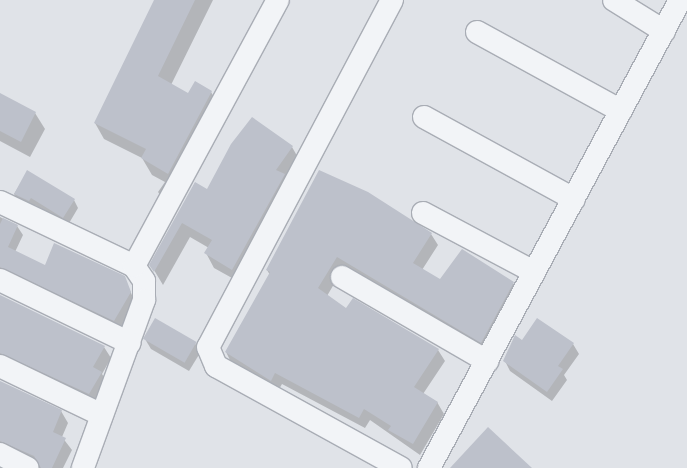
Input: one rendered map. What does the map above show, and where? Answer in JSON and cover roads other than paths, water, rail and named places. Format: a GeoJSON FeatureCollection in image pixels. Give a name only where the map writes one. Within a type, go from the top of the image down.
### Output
{"type":"FeatureCollection","features":[{"type":"Feature","properties":{"kind":"street"},"geometry":{"type":"LineString","coordinates":[[134,266],[278,0]]}},
{"type":"Feature","properties":{"kind":"street"},"geometry":{"type":"LineString","coordinates":[[392,0],[208,346],[216,366],[402,468]]}},
{"type":"Feature","properties":{"kind":"street"},"geometry":{"type":"LineString","coordinates":[[614,0],[664,31]]}},
{"type":"Feature","properties":{"kind":"street"},"geometry":{"type":"LineString","coordinates":[[429,468],[680,0]]}},
{"type":"Feature","properties":{"kind":"street"},"geometry":{"type":"LineString","coordinates":[[477,32],[621,111]]}},
{"type":"Feature","properties":{"kind":"street"},"geometry":{"type":"LineString","coordinates":[[424,117],[574,199]]}},
{"type":"Feature","properties":{"kind":"street"},"geometry":{"type":"LineString","coordinates":[[0,202],[134,266],[144,281],[144,300],[130,343],[83,468]]}},
{"type":"Feature","properties":{"kind":"street"},"geometry":{"type":"LineString","coordinates":[[423,213],[534,272]]}},
{"type":"Feature","properties":{"kind":"street"},"geometry":{"type":"LineString","coordinates":[[342,277],[487,360]]}},
{"type":"Feature","properties":{"kind":"street"},"geometry":{"type":"LineString","coordinates":[[0,280],[130,343]]}},
{"type":"Feature","properties":{"kind":"street"},"geometry":{"type":"LineString","coordinates":[[0,366],[102,415]]}},
{"type":"Feature","properties":{"kind":"street"},"geometry":{"type":"LineString","coordinates":[[0,454],[28,468]]}}]}
